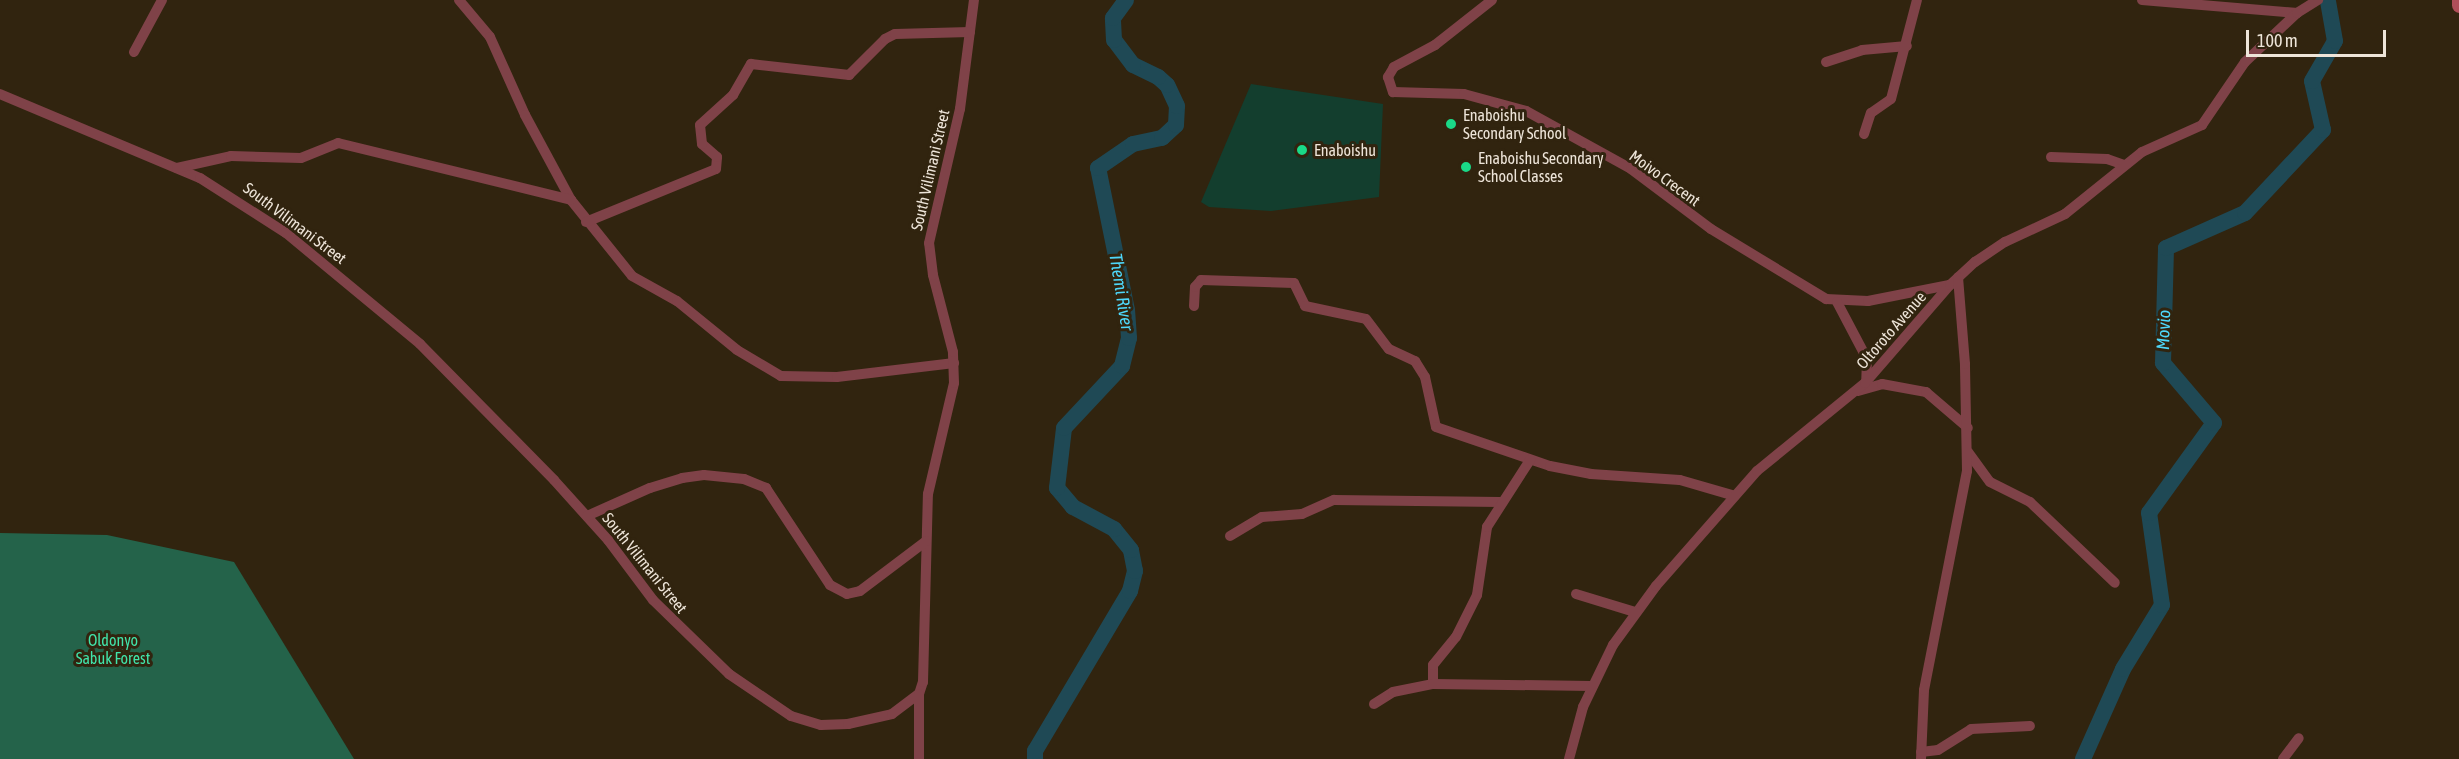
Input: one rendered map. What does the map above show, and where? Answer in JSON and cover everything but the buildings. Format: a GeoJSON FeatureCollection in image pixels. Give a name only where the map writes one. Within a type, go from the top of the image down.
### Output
{"type":"FeatureCollection","features":[{"type":"Feature","properties":{"kind":"street"},"geometry":{"type":"LineString","coordinates":[[134,52],[162,0]]}},
{"type":"Feature","properties":{"kind":"street"},"geometry":{"type":"LineString","coordinates":[[459,0],[490,37],[525,115],[572,200],[586,222],[632,276],[677,301],[737,350],[781,376],[837,377],[954,363]]}},
{"type":"Feature","properties":{"kind":"street","name":"South Vilimani Street"},"geometry":{"type":"LineString","coordinates":[[0,94],[177,168],[256,211],[398,322],[517,440],[587,516],[653,600],[689,638],[729,674],[791,716],[821,725],[871,721],[892,714],[919,694],[925,668],[928,494],[949,413],[954,363],[928,243],[960,109],[974,0]]}},
{"type":"Feature","properties":{"kind":"street","name":"Moivo Crecent"},"geometry":{"type":"LineString","coordinates":[[1492,0],[1435,45],[1395,68],[1388,77],[1393,92],[1464,94],[1526,111],[1631,169],[1711,229],[1837,302]]}},
{"type":"Feature","properties":{"kind":"street"},"geometry":{"type":"LineString","coordinates":[[1864,134],[1872,112],[1891,99],[1897,68],[1907,46],[1917,0]]}},
{"type":"Feature","properties":{"kind":"street"},"geometry":{"type":"LineString","coordinates":[[2142,0],[2261,5],[2297,13]]}},
{"type":"Feature","properties":{"kind":"street","name":"Oltoroto Avenue"},"geometry":{"type":"LineString","coordinates":[[1569,759],[1591,686],[1635,612],[1735,496],[1773,456],[1866,383],[1950,285],[1995,247],[2065,214],[2142,152],[2202,125],[2245,62],[2297,13],[2318,0]]}},
{"type":"Feature","properties":{"kind":"street"},"geometry":{"type":"LineString","coordinates":[[2459,0],[2459,5]]}},
{"type":"Feature","properties":{"kind":"street"},"geometry":{"type":"LineString","coordinates":[[586,222],[716,169],[717,157],[702,144],[700,124],[733,95],[751,64],[812,69],[843,76],[854,73],[885,39],[895,34],[970,32]]}},
{"type":"Feature","properties":{"kind":"street"},"geometry":{"type":"LineString","coordinates":[[1826,62],[1862,50],[1907,46]]}},
{"type":"Feature","properties":{"kind":"street"},"geometry":{"type":"LineString","coordinates":[[177,168],[231,156],[301,158],[338,143],[572,200]]}},
{"type":"Feature","properties":{"kind":"street"},"geometry":{"type":"LineString","coordinates":[[2051,157],[2107,159],[2124,165]]}},
{"type":"Feature","properties":{"kind":"street"},"geometry":{"type":"LineString","coordinates":[[1958,277],[1968,452],[1942,610],[1924,690],[1921,755],[1938,750],[1971,729],[2030,726]]}},
{"type":"Feature","properties":{"kind":"street"},"geometry":{"type":"LineString","coordinates":[[1194,306],[1195,287],[1202,280],[1294,283],[1305,306],[1366,319],[1389,349],[1414,361],[1425,377],[1436,427],[1474,437],[1530,460],[1591,474],[1680,480],[1735,496]]}},
{"type":"Feature","properties":{"kind":"street"},"geometry":{"type":"LineString","coordinates":[[1866,383],[1867,359],[1837,302],[1868,301],[1950,285]]}},
{"type":"Feature","properties":{"kind":"street"},"geometry":{"type":"LineString","coordinates":[[1854,392],[1882,384],[1906,385],[1936,398],[1968,428]]}},
{"type":"Feature","properties":{"kind":"street"},"geometry":{"type":"LineString","coordinates":[[1968,452],[1990,482],[2030,502],[2115,583]]}},
{"type":"Feature","properties":{"kind":"street"},"geometry":{"type":"LineString","coordinates":[[1433,684],[1433,665],[1456,637],[1477,595],[1484,537],[1500,502],[1530,460]]}},
{"type":"Feature","properties":{"kind":"street"},"geometry":{"type":"LineString","coordinates":[[587,516],[682,478],[704,475],[744,478],[766,488],[830,585],[847,594],[860,591],[926,541]]}},
{"type":"Feature","properties":{"kind":"street"},"geometry":{"type":"LineString","coordinates":[[1230,536],[1262,517],[1302,514],[1334,500],[1500,502]]}},
{"type":"Feature","properties":{"kind":"street"},"geometry":{"type":"LineString","coordinates":[[1576,594],[1635,612]]}},
{"type":"Feature","properties":{"kind":"street"},"geometry":{"type":"LineString","coordinates":[[1374,704],[1393,692],[1433,684],[1591,686]]}},
{"type":"Feature","properties":{"kind":"street"},"geometry":{"type":"LineString","coordinates":[[919,694],[919,759]]}},
{"type":"Feature","properties":{"kind":"street"},"geometry":{"type":"LineString","coordinates":[[2283,759],[2299,738]]}},
{"type":"Feature","properties":{"kind":"green space","name":"Enaboishu"},"geometry":{"type":"Polygon","coordinates":[[[1251,84],[1383,104],[1379,197],[1271,211],[1209,207],[1201,202],[1251,84]]]}},
{"type":"Feature","properties":{"kind":"green space","name":"Oldonyo Sabuk Forest"},"geometry":{"type":"Polygon","coordinates":[[[0,533],[107,535],[234,562],[354,759],[0,759],[0,533]]]}},
{"type":"Feature","properties":{"kind":"waterway","name":"Themi River"},"geometry":{"type":"LineString","coordinates":[[1035,759],[1035,751],[1130,591],[1135,571],[1131,550],[1114,529],[1073,507],[1057,488],[1064,428],[1122,366],[1129,338],[1127,310],[1098,168],[1133,144],[1162,138],[1176,125],[1177,106],[1167,85],[1158,77],[1133,65],[1114,40],[1113,18],[1126,0]]}},
{"type":"Feature","properties":{"kind":"waterway","name":"Movio"},"geometry":{"type":"LineString","coordinates":[[2083,759],[2123,669],[2162,605],[2149,513],[2214,423],[2163,363],[2166,248],[2245,213],[2323,130],[2312,81],[2335,41],[2328,3]]}},
{"type":"Feature","properties":{"kind":"place","name":"Enaboishu Secondary School"},"geometry":{"type":"Point","coordinates":[1451,124]}},
{"type":"Feature","properties":{"kind":"place","name":"Enaboishu"},"geometry":{"type":"Point","coordinates":[1302,150]}},
{"type":"Feature","properties":{"kind":"place","name":"Enaboishu Secondary School Classes"},"geometry":{"type":"Point","coordinates":[1466,167]}}]}
